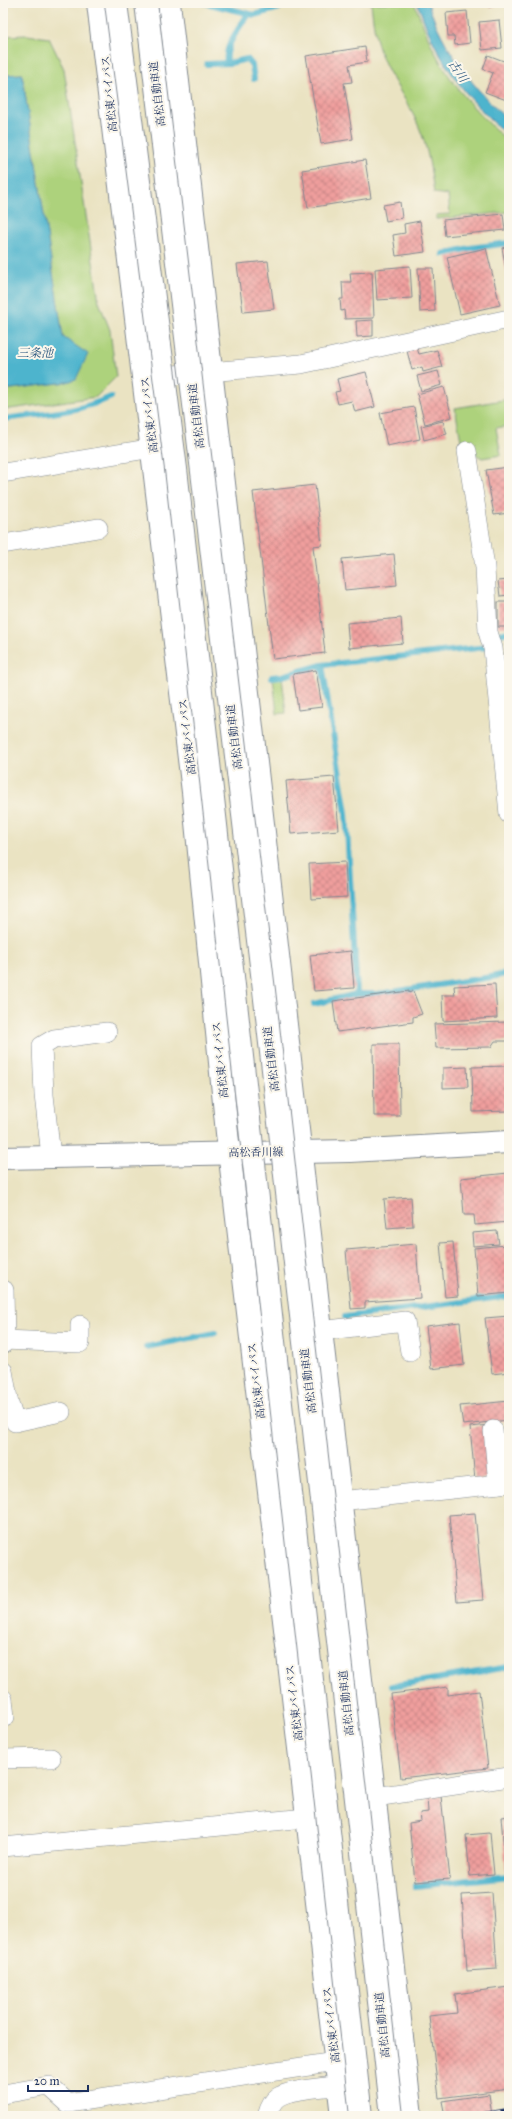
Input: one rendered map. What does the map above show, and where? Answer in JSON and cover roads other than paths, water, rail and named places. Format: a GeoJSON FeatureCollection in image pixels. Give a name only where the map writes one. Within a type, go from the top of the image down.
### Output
{"type":"FeatureCollection","features":[{"type":"Feature","properties":{"kind":"main road","name":"高松東バイパス"},"geometry":{"type":"LineString","coordinates":[[98,3],[120,196],[145,378],[194,792],[230,1153],[306,1818],[342,2116]]}},
{"type":"Feature","properties":{"kind":"main road"},"geometry":{"type":"LineString","coordinates":[[111,3],[128,140],[120,196]]}},
{"type":"Feature","properties":{"kind":"main road"},"geometry":{"type":"LineString","coordinates":[[116,3],[176,469],[361,2116]]}},
{"type":"Feature","properties":{"kind":"main road","name":"高松自動車道"},"geometry":{"type":"LineString","coordinates":[[146,3],[341,1650],[392,2116]]}},
{"type":"Feature","properties":{"kind":"main road"},"geometry":{"type":"LineString","coordinates":[[150,3],[166,134],[190,192]]}},
{"type":"Feature","properties":{"kind":"main road"},"geometry":{"type":"LineString","coordinates":[[168,3],[411,2116]]}},
{"type":"Feature","properties":{"kind":"main road","name":"高松香川線"},"geometry":{"type":"LineString","coordinates":[[3,1158],[350,1151],[509,1142]]}},
{"type":"Feature","properties":{"kind":"street"},"geometry":{"type":"LineString","coordinates":[[145,378],[318,361],[509,319]]}},
{"type":"Feature","properties":{"kind":"street"},"geometry":{"type":"LineString","coordinates":[[3,474],[153,448]]}},
{"type":"Feature","properties":{"kind":"street"},"geometry":{"type":"LineString","coordinates":[[467,451],[484,567],[488,632],[493,648],[504,704],[509,814]]}},
{"type":"Feature","properties":{"kind":"street"},"geometry":{"type":"LineString","coordinates":[[3,544],[98,528]]}},
{"type":"Feature","properties":{"kind":"street"},"geometry":{"type":"LineString","coordinates":[[51,1156],[44,1095],[42,1046],[54,1039],[107,1032]]}},
{"type":"Feature","properties":{"kind":"street"},"geometry":{"type":"LineString","coordinates":[[4,1290],[4,1341],[80,1343],[80,1325]]}},
{"type":"Feature","properties":{"kind":"street"},"geometry":{"type":"LineString","coordinates":[[320,1331],[405,1321],[410,1352]]}},
{"type":"Feature","properties":{"kind":"street"},"geometry":{"type":"LineString","coordinates":[[3,1370],[9,1404],[15,1422],[61,1412]]}},
{"type":"Feature","properties":{"kind":"street"},"geometry":{"type":"LineString","coordinates":[[340,1501],[503,1483],[493,1430]]}},
{"type":"Feature","properties":{"kind":"street"},"geometry":{"type":"LineString","coordinates":[[3,1759],[51,1758]]}},
{"type":"Feature","properties":{"kind":"street"},"geometry":{"type":"LineString","coordinates":[[375,1797],[509,1777]]}},
{"type":"Feature","properties":{"kind":"street"},"geometry":{"type":"LineString","coordinates":[[3,1847],[306,1818]]}},
{"type":"Feature","properties":{"kind":"street"},"geometry":{"type":"LineString","coordinates":[[3,2094],[49,2086],[68,2102],[335,2062]]}},
{"type":"Feature","properties":{"kind":"street"},"geometry":{"type":"LineString","coordinates":[[267,2116],[272,2104],[278,2097],[317,2088],[338,2086]]}},
{"type":"Feature","properties":{"kind":"water","name":"古川"},"geometry":{"type":"Polygon","coordinates":[[[417,3],[428,3],[442,36],[461,67],[484,96],[509,121],[509,137],[486,115],[455,79],[438,52],[417,3]]]}},
{"type":"Feature","properties":{"kind":"water","name":"三条池"},"geometry":{"type":"Polygon","coordinates":[[[22,74],[63,337],[88,354],[76,379],[67,382],[3,390],[3,75],[22,74]]]}},
{"type":"Feature","properties":{"kind":"waterway"},"geometry":{"type":"LineString","coordinates":[[206,3],[254,15],[279,8],[282,3]]}},
{"type":"Feature","properties":{"kind":"waterway"},"geometry":{"type":"LineString","coordinates":[[227,63],[230,44],[248,14]]}},
{"type":"Feature","properties":{"kind":"waterway"},"geometry":{"type":"LineString","coordinates":[[207,64],[230,63],[247,59],[252,65],[254,79]]}},
{"type":"Feature","properties":{"kind":"waterway"},"geometry":{"type":"LineString","coordinates":[[443,254],[470,248],[509,243]]}},
{"type":"Feature","properties":{"kind":"waterway"},"geometry":{"type":"LineString","coordinates":[[3,419],[72,410],[111,397]]}},
{"type":"Feature","properties":{"kind":"waterway"},"geometry":{"type":"LineString","coordinates":[[499,634],[509,632]]}},
{"type":"Feature","properties":{"kind":"waterway"},"geometry":{"type":"LineString","coordinates":[[272,677],[282,676],[322,665],[487,647]]}},
{"type":"Feature","properties":{"kind":"waterway"},"geometry":{"type":"LineString","coordinates":[[322,665],[346,813],[357,994]]}},
{"type":"Feature","properties":{"kind":"waterway"},"geometry":{"type":"LineString","coordinates":[[314,1004],[357,994],[378,994],[492,977],[509,973]]}},
{"type":"Feature","properties":{"kind":"waterway"},"geometry":{"type":"LineString","coordinates":[[345,1317],[509,1296]]}},
{"type":"Feature","properties":{"kind":"waterway"},"geometry":{"type":"LineString","coordinates":[[146,1347],[215,1333]]}},
{"type":"Feature","properties":{"kind":"waterway"},"geometry":{"type":"LineString","coordinates":[[392,1686],[509,1667]]}},
{"type":"Feature","properties":{"kind":"waterway"},"geometry":{"type":"LineString","coordinates":[[415,1886],[509,1876]]}},
{"type":"Feature","properties":{"kind":"railway"},"geometry":{"type":"LineString","coordinates":[[474,2116],[509,2110]]}}]}
